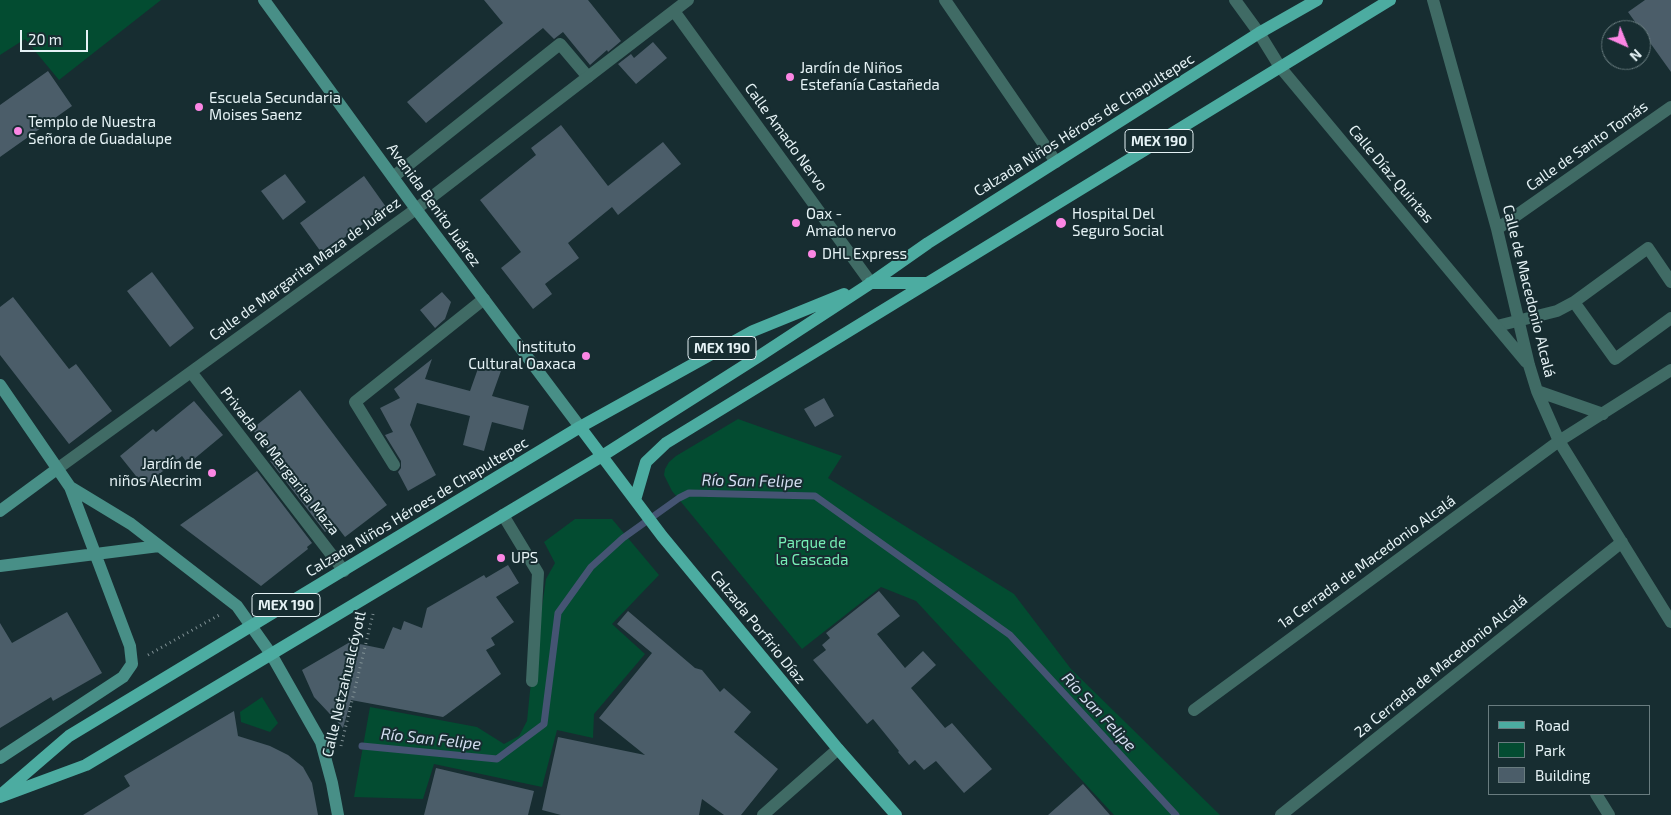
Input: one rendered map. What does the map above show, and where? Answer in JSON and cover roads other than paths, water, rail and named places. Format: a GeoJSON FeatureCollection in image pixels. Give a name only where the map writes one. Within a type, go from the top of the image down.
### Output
{"type":"FeatureCollection","features":[{"type":"Feature","properties":{"kind":"main road","name":"Avenida Benito Juárez"},"geometry":{"type":"LineString","coordinates":[[264,0],[416,209],[580,427]]}},
{"type":"Feature","properties":{"kind":"main road","name":"Calzada Niños Héroes de Chapultepec"},"geometry":{"type":"LineString","coordinates":[[0,796],[86,765],[602,456],[762,355],[928,243],[1316,0]]}},
{"type":"Feature","properties":{"kind":"main road","name":"MEX 190"},"geometry":{"type":"LineString","coordinates":[[927,283],[1390,0]]}},
{"type":"Feature","properties":{"kind":"main road","name":"Calzada Niños Héroes de Chapultepec"},"geometry":{"type":"LineString","coordinates":[[0,796],[69,736],[580,427],[753,331],[871,283],[927,283]]}},
{"type":"Feature","properties":{"kind":"main road"},"geometry":{"type":"LineString","coordinates":[[635,500],[646,462],[666,442],[927,283]]}},
{"type":"Feature","properties":{"kind":"main road"},"geometry":{"type":"LineString","coordinates":[[0,385],[70,487],[130,646],[132,664],[123,676],[0,758]]}},
{"type":"Feature","properties":{"kind":"main road","name":"Calzada Porfirio Díaz"},"geometry":{"type":"LineString","coordinates":[[580,427],[662,536],[838,750],[896,815]]}},
{"type":"Feature","properties":{"kind":"main road"},"geometry":{"type":"LineString","coordinates":[[0,511],[57,469]]}},
{"type":"Feature","properties":{"kind":"main road"},"geometry":{"type":"LineString","coordinates":[[70,487],[131,524],[237,606],[271,654],[321,742],[338,815]]}},
{"type":"Feature","properties":{"kind":"main road"},"geometry":{"type":"LineString","coordinates":[[0,566],[159,546]]}},
{"type":"Feature","properties":{"kind":"street","name":"Calle de Margarita Maza de Juárez"},"geometry":{"type":"LineString","coordinates":[[57,469],[416,209],[688,0]]}},
{"type":"Feature","properties":{"kind":"street"},"geometry":{"type":"LineString","coordinates":[[945,0],[1056,162]]}},
{"type":"Feature","properties":{"kind":"street","name":"Calle Díaz Quintas"},"geometry":{"type":"LineString","coordinates":[[1234,0],[1280,67],[1529,365]]}},
{"type":"Feature","properties":{"kind":"street","name":"Calle de Macedonio Alcalá"},"geometry":{"type":"LineString","coordinates":[[1433,0],[1497,229],[1529,365],[1537,390],[1560,441],[1671,622]]}},
{"type":"Feature","properties":{"kind":"street","name":"Calle Amado Nervo"},"geometry":{"type":"LineString","coordinates":[[674,11],[871,283]]}},
{"type":"Feature","properties":{"kind":"street"},"geometry":{"type":"LineString","coordinates":[[393,177],[560,44],[588,77]]}},
{"type":"Feature","properties":{"kind":"street","name":"Calle de Santo Tomás"},"geometry":{"type":"LineString","coordinates":[[1497,229],[1671,108]]}},
{"type":"Feature","properties":{"kind":"street"},"geometry":{"type":"LineString","coordinates":[[1497,326],[1557,311],[1574,302],[1648,248],[1671,282]]}},
{"type":"Feature","properties":{"kind":"street"},"geometry":{"type":"LineString","coordinates":[[394,465],[355,402],[484,299]]}},
{"type":"Feature","properties":{"kind":"street"},"geometry":{"type":"LineString","coordinates":[[1574,302],[1615,359],[1671,318]]}},
{"type":"Feature","properties":{"kind":"street","name":"1a Cerrada de Macedonio Alcalá"},"geometry":{"type":"LineString","coordinates":[[1194,710],[1560,441],[1671,370]]}},
{"type":"Feature","properties":{"kind":"street","name":"Privada de Margarita Maza"},"geometry":{"type":"LineString","coordinates":[[191,372],[344,571]]}},
{"type":"Feature","properties":{"kind":"street"},"geometry":{"type":"LineString","coordinates":[[1537,390],[1603,414]]}},
{"type":"Feature","properties":{"kind":"street"},"geometry":{"type":"LineString","coordinates":[[503,515],[538,572],[532,681]]}},
{"type":"Feature","properties":{"kind":"street","name":"2a Cerrada de Macedonio Alcalá"},"geometry":{"type":"LineString","coordinates":[[1281,815],[1622,542]]}},
{"type":"Feature","properties":{"kind":"street"},"geometry":{"type":"LineString","coordinates":[[763,815],[838,750]]}},
{"type":"Feature","properties":{"kind":"street"},"geometry":{"type":"LineString","coordinates":[[1597,795],[1609,815]]}},
{"type":"Feature","properties":{"kind":"waterway","name":"Río San Felipe"},"geometry":{"type":"LineString","coordinates":[[362,746],[497,759],[544,724],[558,613],[591,567],[623,538],[679,498],[689,493],[815,496],[1010,635],[1176,815]]}},
{"type":"Feature","properties":{"kind":"place","name":"Jardín de Niños Estefanía Castañeda"},"geometry":{"type":"Point","coordinates":[790,77]}},
{"type":"Feature","properties":{"kind":"place","name":"Escuela Secundaria Moises Saenz"},"geometry":{"type":"Point","coordinates":[199,107]}},
{"type":"Feature","properties":{"kind":"place","name":"Templo de Nuestra Señora de Guadalupe"},"geometry":{"type":"Point","coordinates":[18,131]}},
{"type":"Feature","properties":{"kind":"place","name":"Oax - Amado nervo"},"geometry":{"type":"Point","coordinates":[796,223]}},
{"type":"Feature","properties":{"kind":"place","name":"Hospital Del Seguro Social"},"geometry":{"type":"Point","coordinates":[1061,223]}},
{"type":"Feature","properties":{"kind":"place","name":"DHL Express"},"geometry":{"type":"Point","coordinates":[812,254]}},
{"type":"Feature","properties":{"kind":"place","name":"Instituto Cultural Oaxaca"},"geometry":{"type":"Point","coordinates":[586,356]}},
{"type":"Feature","properties":{"kind":"place","name":"Jardín de niños Alecrim"},"geometry":{"type":"Point","coordinates":[212,473]}},
{"type":"Feature","properties":{"kind":"place","name":"UPS"},"geometry":{"type":"Point","coordinates":[501,558]}},
{"type":"Feature","properties":{"kind":"park label","name":"Parque de la Cascada"},"geometry":{"type":"Point","coordinates":[812,552]}}]}
